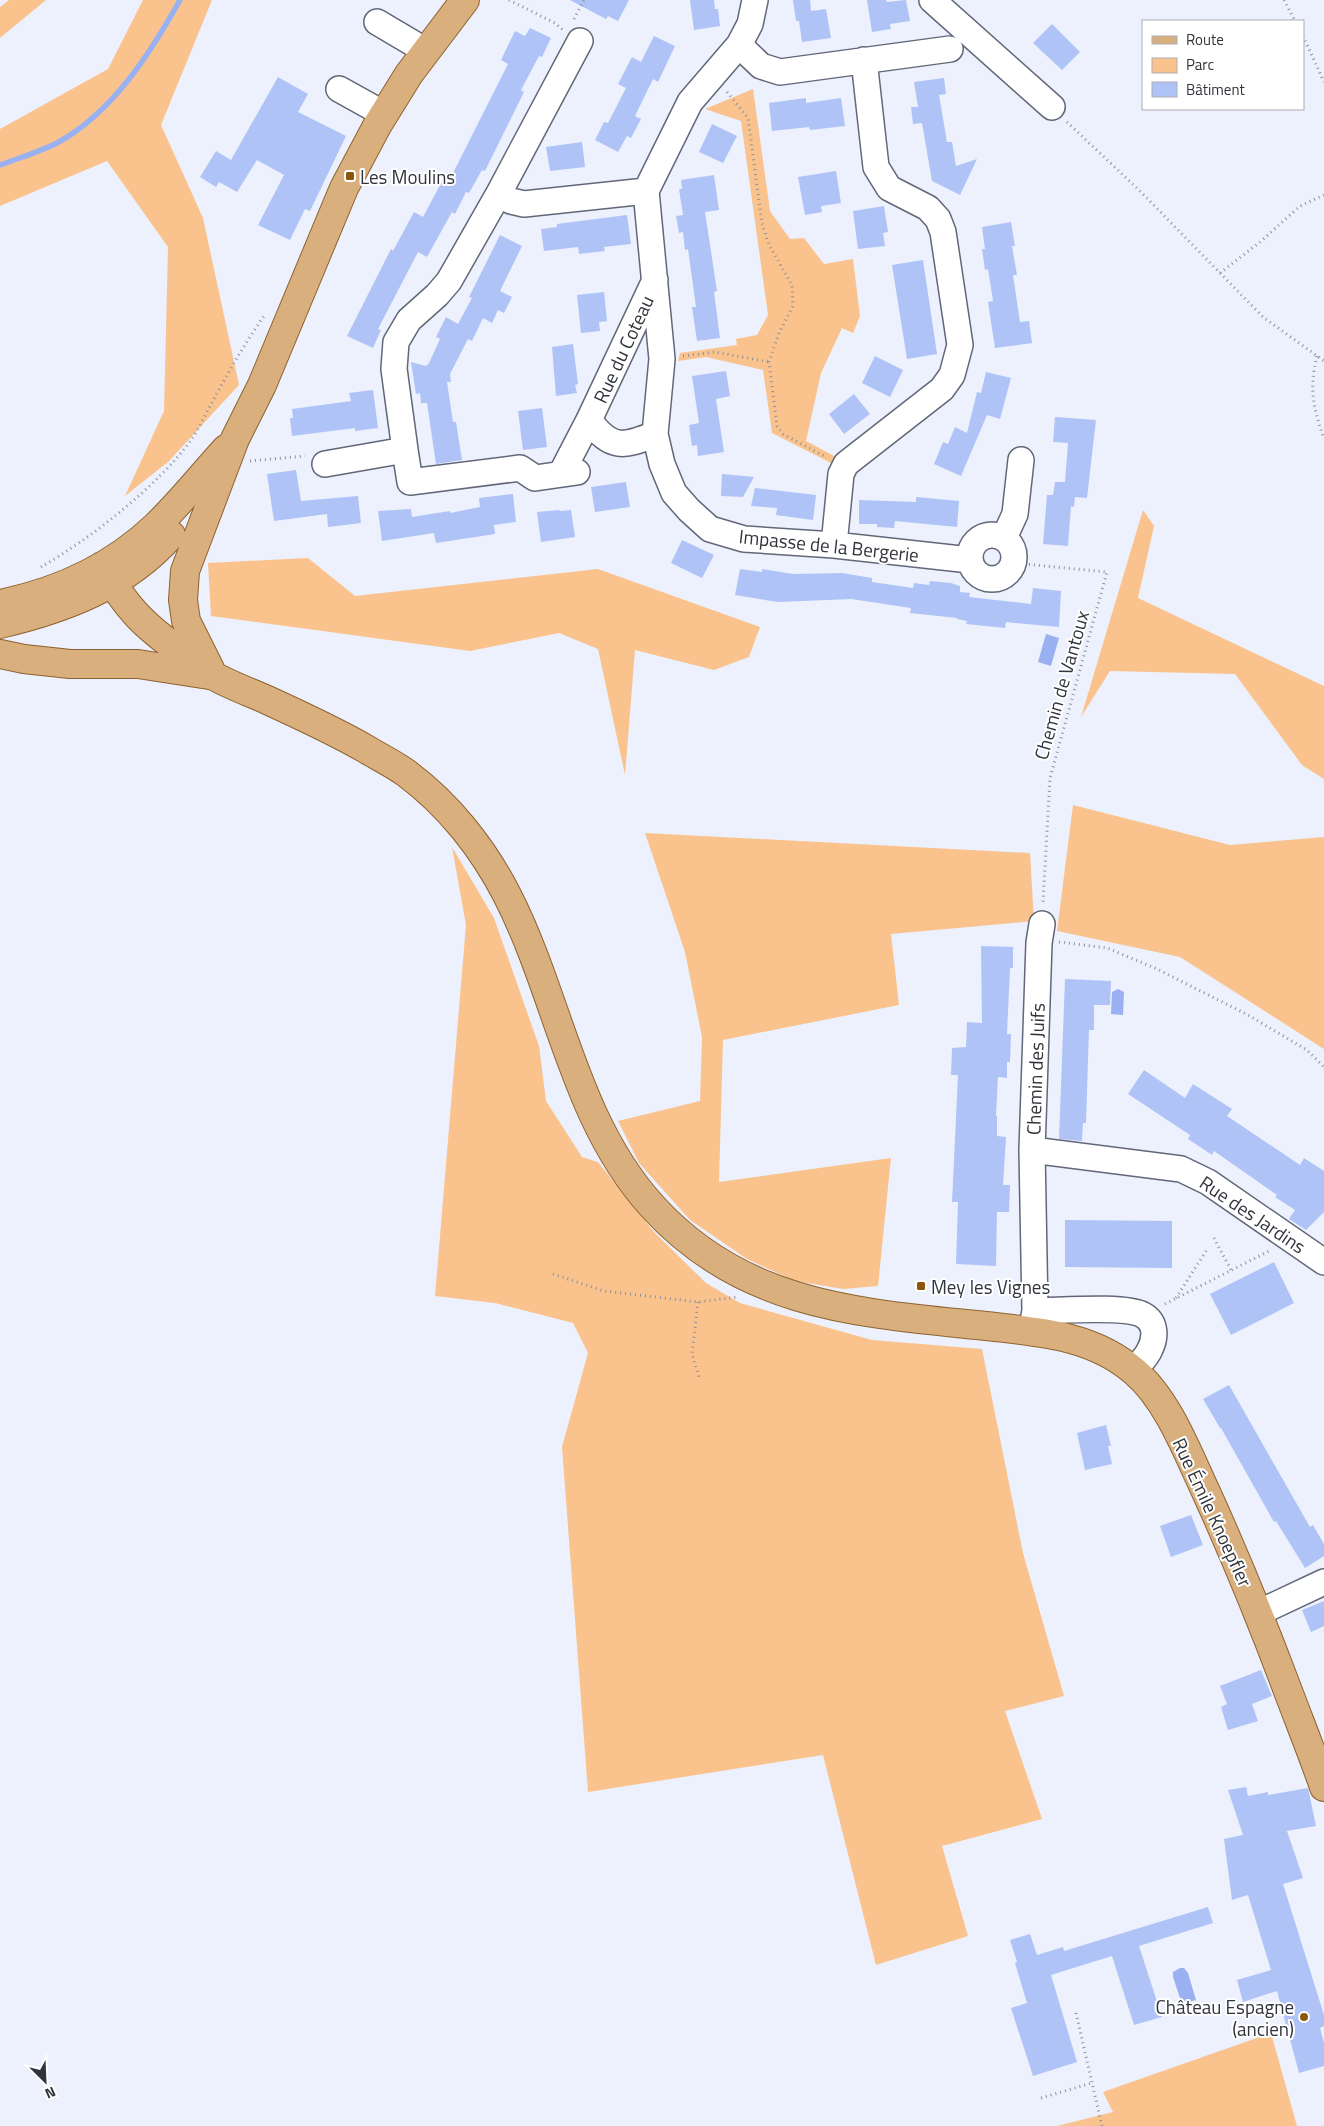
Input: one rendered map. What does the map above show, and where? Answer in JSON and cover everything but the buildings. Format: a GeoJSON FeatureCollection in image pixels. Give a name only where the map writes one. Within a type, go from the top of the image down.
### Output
{"type":"FeatureCollection","features":[{"type":"Feature","properties":{"kind":"main road"},"geometry":{"type":"LineString","coordinates":[[213,676],[186,621],[183,600],[185,571],[232,449],[262,385],[344,188],[384,114],[426,51],[465,0]]}},
{"type":"Feature","properties":{"kind":"main road"},"geometry":{"type":"LineString","coordinates":[[0,604],[143,562],[167,539],[209,489],[232,449]]}},
{"type":"Feature","properties":{"kind":"main road"},"geometry":{"type":"LineString","coordinates":[[0,624],[54,610],[84,598],[107,574]]}},
{"type":"Feature","properties":{"kind":"main road"},"geometry":{"type":"LineString","coordinates":[[107,574],[129,608],[150,630],[213,676]]}},
{"type":"Feature","properties":{"kind":"main road"},"geometry":{"type":"LineString","coordinates":[[0,654],[24,659],[70,664],[138,664],[213,676]]}},
{"type":"Feature","properties":{"kind":"main road","name":"Rue Émile Knoepfler"},"geometry":{"type":"LineString","coordinates":[[213,676],[332,730],[406,772],[453,816],[474,843],[507,896],[527,942],[585,1095],[618,1160],[652,1207],[685,1238],[716,1260],[755,1282],[793,1296],[883,1315],[1025,1324],[1088,1344],[1113,1356],[1134,1370],[1147,1383],[1159,1400],[1190,1457],[1258,1613],[1324,1788]]}},
{"type":"Feature","properties":{"kind":"street"},"geometry":{"type":"LineString","coordinates":[[498,196],[524,204],[646,192],[690,102],[712,75],[727,61],[750,24],[755,0]]}},
{"type":"Feature","properties":{"kind":"street"},"geometry":{"type":"LineString","coordinates":[[932,0],[1052,107]]}},
{"type":"Feature","properties":{"kind":"street"},"geometry":{"type":"LineString","coordinates":[[377,22],[426,51]]}},
{"type":"Feature","properties":{"kind":"street"},"geometry":{"type":"LineString","coordinates":[[326,464],[405,450],[394,369],[396,342],[409,320],[437,295],[449,281],[498,196],[573,37]]}},
{"type":"Feature","properties":{"kind":"street"},"geometry":{"type":"LineString","coordinates":[[738,45],[761,66],[780,72],[950,49]]}},
{"type":"Feature","properties":{"kind":"street"},"geometry":{"type":"LineString","coordinates":[[834,545],[841,474],[846,464],[942,390],[952,375],[960,344],[943,232],[938,219],[928,208],[889,188],[876,167],[864,60]]}},
{"type":"Feature","properties":{"kind":"street"},"geometry":{"type":"LineString","coordinates":[[339,89],[384,114]]}},
{"type":"Feature","properties":{"kind":"street","name":"Rue du Coteau"},"geometry":{"type":"LineString","coordinates":[[646,192],[656,278],[662,358],[655,434],[662,464],[674,493]]}},
{"type":"Feature","properties":{"kind":"street","name":"Rue du Coteau"},"geometry":{"type":"LineString","coordinates":[[405,450],[410,482],[520,468],[535,478],[569,473],[589,420],[656,278]]}},
{"type":"Feature","properties":{"kind":"street","name":"Rue du Coteau"},"geometry":{"type":"LineString","coordinates":[[589,420],[598,433],[613,443],[632,444],[655,434]]}},
{"type":"Feature","properties":{"kind":"street"},"geometry":{"type":"LineString","coordinates":[[1004,538],[1015,514],[1021,460]]}},
{"type":"Feature","properties":{"kind":"street","name":"Impasse de la Bergerie"},"geometry":{"type":"LineString","coordinates":[[674,493],[710,529],[744,540],[834,545],[970,560]]}},
{"type":"Feature","properties":{"kind":"street"},"geometry":{"type":"LineString","coordinates":[[995,535],[1004,538],[1013,549],[1014,563],[1010,571],[1004,576],[995,579],[986,579],[978,575],[970,560],[971,550],[976,542],[985,536],[995,535]]}},
{"type":"Feature","properties":{"kind":"street","name":"Chemin des Juifs"},"geometry":{"type":"LineString","coordinates":[[1025,1324],[1039,943],[1042,924]]}},
{"type":"Feature","properties":{"kind":"street","name":"Rue des Jardins"},"geometry":{"type":"LineString","coordinates":[[1032,1150],[1181,1169],[1208,1182],[1324,1262]]}},
{"type":"Feature","properties":{"kind":"street"},"geometry":{"type":"LineString","coordinates":[[1025,1324],[1123,1310],[1143,1315],[1153,1325],[1154,1338],[1150,1351],[1134,1370]]}},
{"type":"Feature","properties":{"kind":"street"},"geometry":{"type":"LineString","coordinates":[[1258,1613],[1324,1582]]}},
{"type":"Feature","properties":{"kind":"path"},"geometry":{"type":"LineString","coordinates":[[509,0],[555,23],[573,37]]}},
{"type":"Feature","properties":{"kind":"path"},"geometry":{"type":"LineString","coordinates":[[1284,0],[1294,20]]}},
{"type":"Feature","properties":{"kind":"path"},"geometry":{"type":"LineString","coordinates":[[1304,38],[1324,82]]}},
{"type":"Feature","properties":{"kind":"path"},"geometry":{"type":"LineString","coordinates":[[712,75],[748,118],[762,223],[769,246],[792,285],[793,306],[769,362],[778,429],[824,455],[841,474]]}},
{"type":"Feature","properties":{"kind":"path"},"geometry":{"type":"LineString","coordinates":[[1052,107],[1140,190],[1262,317],[1324,360]]}},
{"type":"Feature","properties":{"kind":"path"},"geometry":{"type":"LineString","coordinates":[[1220,273],[1252,249],[1300,206],[1324,195]]}},
{"type":"Feature","properties":{"kind":"path"},"geometry":{"type":"LineString","coordinates":[[40,567],[141,494],[191,440],[243,346],[269,308]]}},
{"type":"Feature","properties":{"kind":"path"},"geometry":{"type":"LineString","coordinates":[[662,358],[715,352],[769,362]]}},
{"type":"Feature","properties":{"kind":"path"},"geometry":{"type":"LineString","coordinates":[[1317,356],[1312,375],[1313,408],[1324,439]]}},
{"type":"Feature","properties":{"kind":"path"},"geometry":{"type":"LineString","coordinates":[[232,449],[257,462],[315,455],[326,464]]}},
{"type":"Feature","properties":{"kind":"path","name":"Chemin de Vantoux"},"geometry":{"type":"LineString","coordinates":[[1014,563],[1107,572],[1050,778],[1042,924]]}},
{"type":"Feature","properties":{"kind":"path"},"geometry":{"type":"LineString","coordinates":[[1042,924],[1052,941],[1108,948],[1157,969],[1231,1006],[1307,1050],[1324,1068]]}},
{"type":"Feature","properties":{"kind":"path"},"geometry":{"type":"LineString","coordinates":[[1214,1238],[1231,1270]]}},
{"type":"Feature","properties":{"kind":"path"},"geometry":{"type":"LineString","coordinates":[[1143,1315],[1291,1239]]}},
{"type":"Feature","properties":{"kind":"path"},"geometry":{"type":"LineString","coordinates":[[1176,1298],[1208,1248]]}},
{"type":"Feature","properties":{"kind":"path"},"geometry":{"type":"LineString","coordinates":[[553,1274],[604,1291],[698,1302],[736,1298],[755,1282]]}},
{"type":"Feature","properties":{"kind":"path"},"geometry":{"type":"LineString","coordinates":[[698,1302],[692,1354],[700,1380]]}},
{"type":"Feature","properties":{"kind":"path"},"geometry":{"type":"LineString","coordinates":[[1076,2013],[1102,2126]]}},
{"type":"Feature","properties":{"kind":"path"},"geometry":{"type":"LineString","coordinates":[[1041,2098],[1092,2083]]}},
{"type":"Feature","properties":{"kind":"green space"},"geometry":{"type":"Polygon","coordinates":[[[9,0],[46,0],[0,38],[0,7],[9,0]]]}},
{"type":"Feature","properties":{"kind":"green space"},"geometry":{"type":"Polygon","coordinates":[[[143,0],[212,0],[161,125],[203,218],[239,385],[168,462],[125,496],[164,411],[168,247],[107,161],[0,206],[0,129],[108,69],[143,0]]]}},
{"type":"Feature","properties":{"kind":"green space"},"geometry":{"type":"Polygon","coordinates":[[[753,89],[770,211],[790,239],[804,238],[824,264],[853,259],[860,316],[853,333],[842,328],[821,373],[806,441],[838,458],[831,463],[772,433],[763,370],[706,357],[678,361],[680,353],[737,345],[736,339],[757,335],[768,315],[741,121],[705,109],[753,89]]]}},
{"type":"Feature","properties":{"kind":"green space"},"geometry":{"type":"Polygon","coordinates":[[[1143,510],[1154,526],[1138,598],[1324,686],[1324,779],[1302,765],[1235,674],[1110,671],[1081,717],[1143,510]]]}},
{"type":"Feature","properties":{"kind":"green space"},"geometry":{"type":"Polygon","coordinates":[[[308,558],[355,596],[598,569],[760,627],[749,657],[714,670],[635,650],[625,775],[598,649],[559,633],[470,651],[211,616],[208,563],[308,558]]]}},
{"type":"Feature","properties":{"kind":"green space"},"geometry":{"type":"Polygon","coordinates":[[[1073,805],[1230,845],[1324,837],[1324,1049],[1180,957],[1057,931],[1073,805]]]}},
{"type":"Feature","properties":{"kind":"green space"},"geometry":{"type":"Polygon","coordinates":[[[645,833],[1030,853],[1034,921],[891,934],[899,1005],[723,1040],[719,1182],[891,1158],[878,1286],[843,1289],[795,1281],[747,1259],[690,1220],[639,1163],[618,1121],[700,1101],[702,1037],[685,952],[645,833]]]}},
{"type":"Feature","properties":{"kind":"green space"},"geometry":{"type":"Polygon","coordinates":[[[452,847],[494,918],[539,1046],[546,1101],[582,1157],[598,1162],[655,1233],[706,1283],[740,1303],[872,1340],[982,1349],[1023,1553],[1064,1696],[1005,1711],[1042,1819],[942,1846],[968,1936],[876,1965],[823,1755],[588,1792],[562,1447],[588,1353],[573,1323],[495,1303],[435,1296],[466,925],[452,847]]]}},
{"type":"Feature","properties":{"kind":"green space"},"geometry":{"type":"Polygon","coordinates":[[[1271,2033],[1297,2126],[1057,2126],[1113,2112],[1103,2092],[1271,2033]]]}},
{"type":"Feature","properties":{"kind":"water"},"geometry":{"type":"Polygon","coordinates":[[[1046,634],[1059,638],[1051,666],[1038,662],[1046,634]]]}},
{"type":"Feature","properties":{"kind":"water"},"geometry":{"type":"Polygon","coordinates":[[[1118,989],[1124,992],[1123,1015],[1111,1014],[1112,992],[1118,989]]]}},
{"type":"Feature","properties":{"kind":"water"},"geometry":{"type":"Polygon","coordinates":[[[1184,1968],[1188,1973],[1196,2000],[1182,2004],[1173,1977],[1173,1972],[1184,1968]]]}},
{"type":"Feature","properties":{"kind":"waterway"},"geometry":{"type":"LineString","coordinates":[[0,165],[57,143],[95,116],[112,99],[142,61],[180,0]]}},
{"type":"Feature","properties":{"kind":"place","name":"Les Moulins"},"geometry":{"type":"Point","coordinates":[350,176]}},
{"type":"Feature","properties":{"kind":"place","name":"Mey les Vignes"},"geometry":{"type":"Point","coordinates":[921,1286]}},
{"type":"Feature","properties":{"kind":"place","name":"Château Espagne (ancien)"},"geometry":{"type":"Point","coordinates":[1304,2017]}}]}
